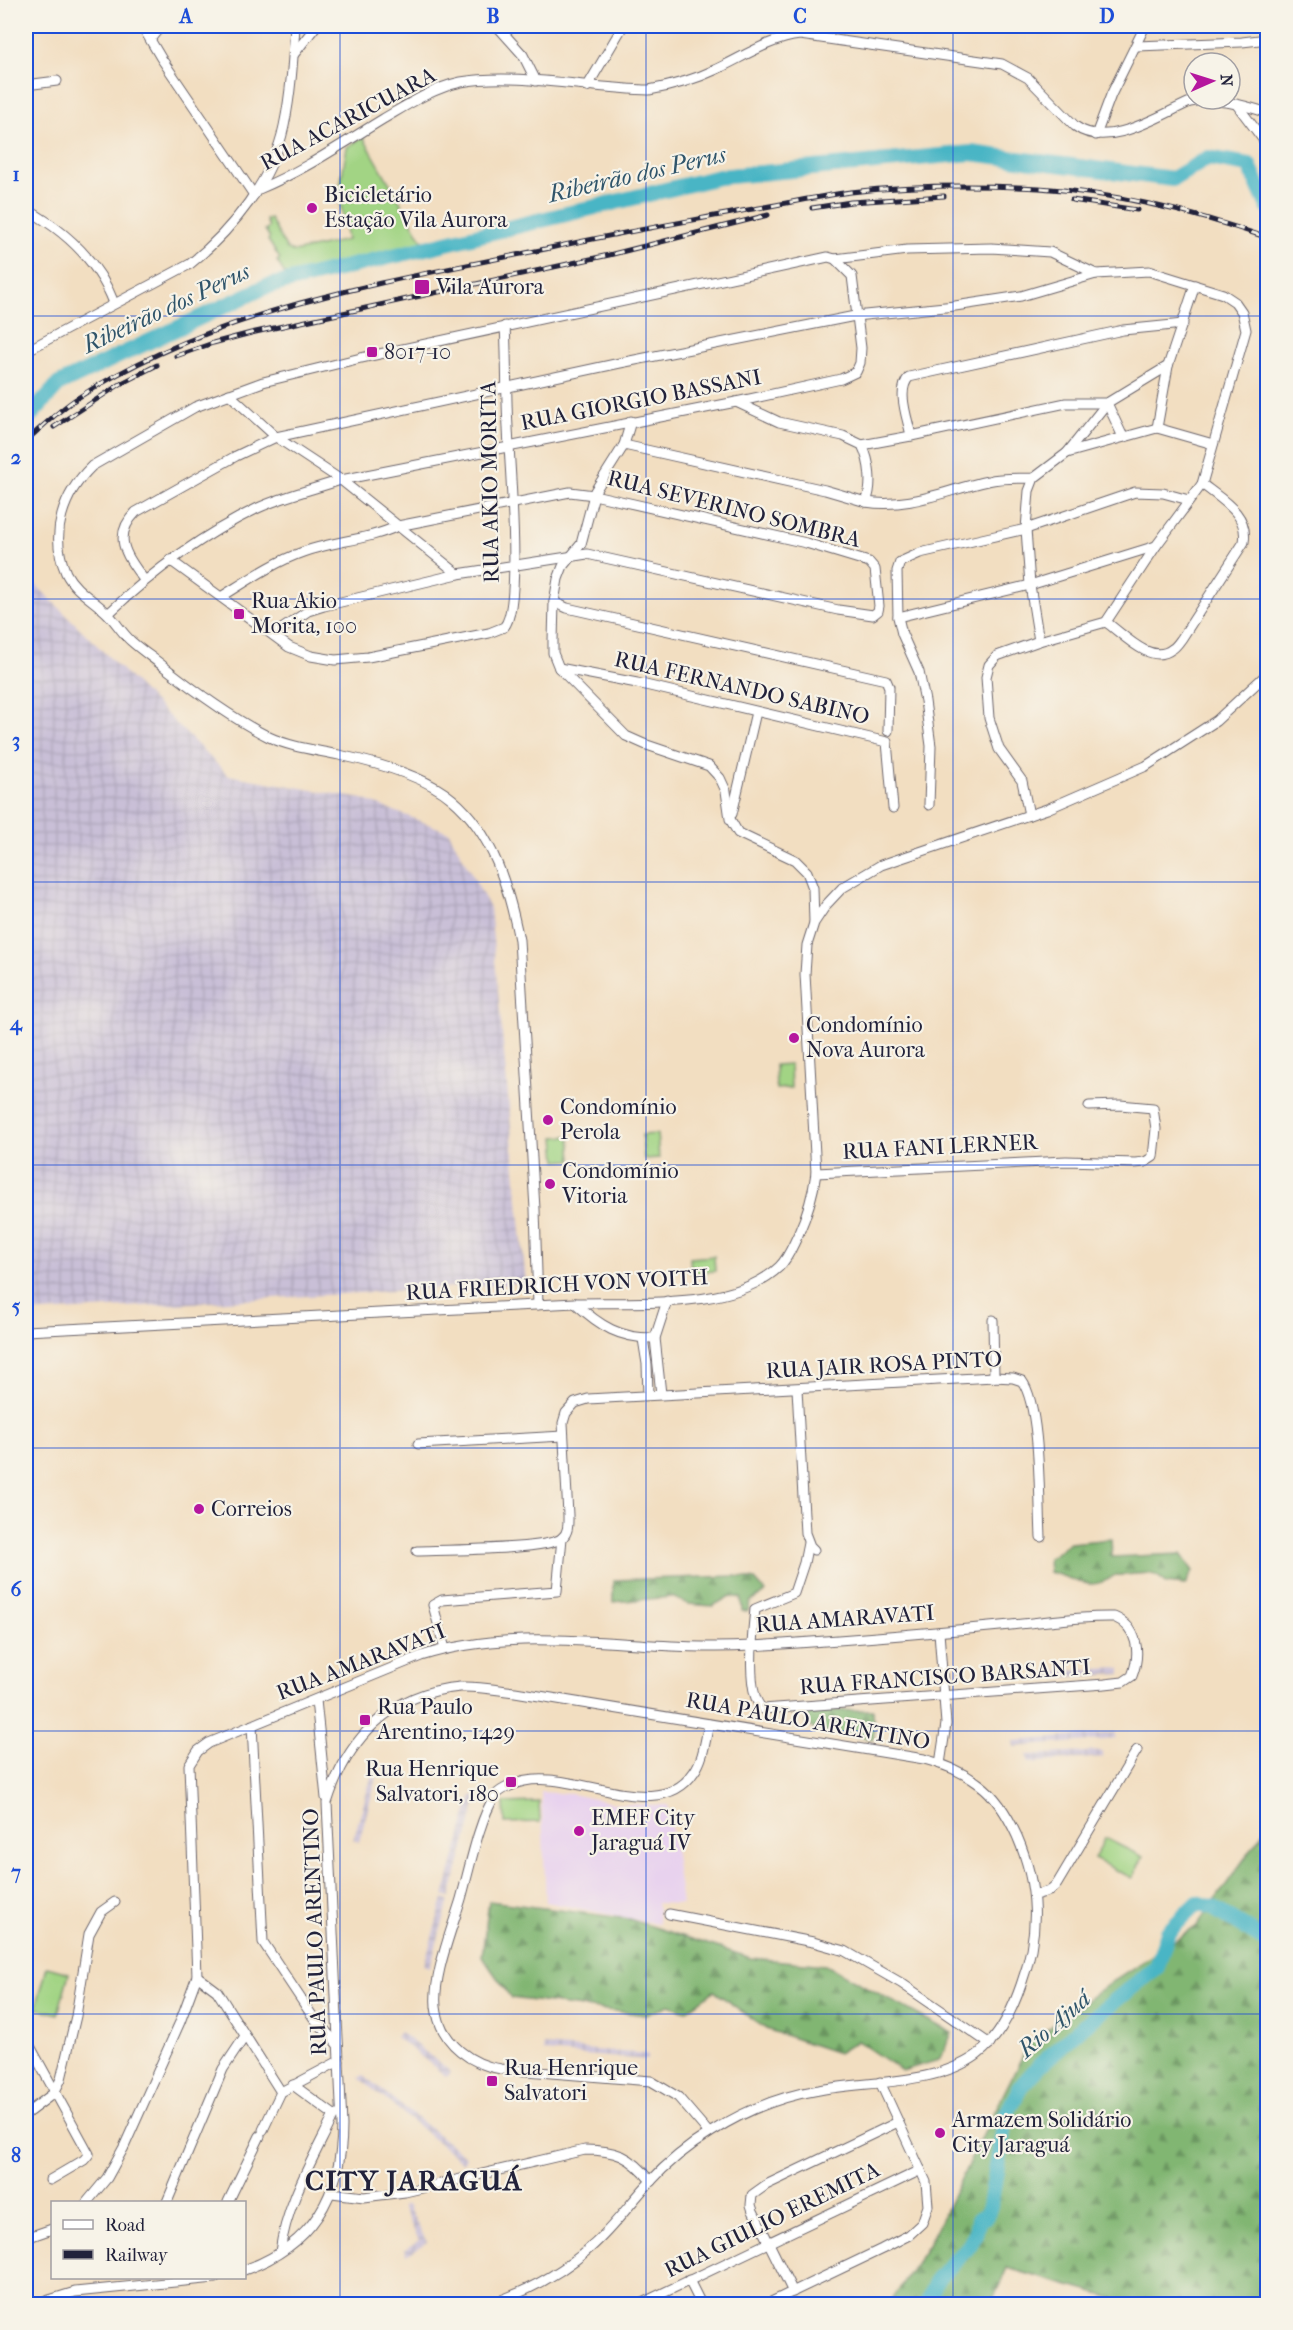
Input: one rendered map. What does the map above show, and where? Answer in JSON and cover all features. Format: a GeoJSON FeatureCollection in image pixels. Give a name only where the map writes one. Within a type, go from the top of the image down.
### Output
{"type":"FeatureCollection","features":[{"type":"Feature","properties":{"kind":"street"},"geometry":{"type":"LineString","coordinates":[[142,26],[161,58],[256,192]]}},
{"type":"Feature","properties":{"kind":"street"},"geometry":{"type":"LineString","coordinates":[[151,38],[161,26]]}},
{"type":"Feature","properties":{"kind":"street"},"geometry":{"type":"LineString","coordinates":[[26,351],[190,264],[226,231],[256,192],[284,128],[296,26]]}},
{"type":"Feature","properties":{"kind":"street"},"geometry":{"type":"LineString","coordinates":[[292,56],[316,26]]}},
{"type":"Feature","properties":{"kind":"street"},"geometry":{"type":"LineString","coordinates":[[497,26],[523,55],[536,81]]}},
{"type":"Feature","properties":{"kind":"street"},"geometry":{"type":"LineString","coordinates":[[587,87],[623,26]]}},
{"type":"Feature","properties":{"kind":"street"},"geometry":{"type":"LineString","coordinates":[[1145,26],[1111,95],[1096,135],[1117,134],[1182,106]]}},
{"type":"Feature","properties":{"kind":"street","name":"RUA ACARICUARA"},"geometry":{"type":"LineString","coordinates":[[256,192],[295,172],[413,101],[438,89],[461,82],[536,81],[587,87],[649,90],[666,87],[714,70],[794,31],[977,58],[1002,64],[1028,78],[1082,132],[1096,135]]}},
{"type":"Feature","properties":{"kind":"street"},"geometry":{"type":"LineString","coordinates":[[1137,46],[1268,39]]}},
{"type":"Feature","properties":{"kind":"street"},"geometry":{"type":"LineString","coordinates":[[26,85],[57,81]]}},
{"type":"Feature","properties":{"kind":"street"},"geometry":{"type":"LineString","coordinates":[[1242,106],[1268,113]]}},
{"type":"Feature","properties":{"kind":"street"},"geometry":{"type":"LineString","coordinates":[[1242,111],[1268,146]]}},
{"type":"Feature","properties":{"kind":"street"},"geometry":{"type":"LineString","coordinates":[[26,209],[65,234],[100,273],[114,303]]}},
{"type":"Feature","properties":{"kind":"street"},"geometry":{"type":"LineString","coordinates":[[835,259],[907,249],[991,248],[1050,252],[1096,274]]}},
{"type":"Feature","properties":{"kind":"street"},"geometry":{"type":"LineString","coordinates":[[538,1305],[535,1200],[519,940],[513,906],[504,878],[488,844],[452,798],[429,785],[391,769],[349,757],[297,747],[270,737],[192,689],[132,642],[108,614],[75,586],[67,575],[59,554],[60,527],[68,496],[79,478],[92,466],[195,407],[263,382],[361,358],[828,256],[835,259],[852,276],[855,316]]}},
{"type":"Feature","properties":{"kind":"street"},"geometry":{"type":"LineString","coordinates":[[144,580],[129,559],[124,547],[122,536],[124,526],[131,517],[214,468],[276,437],[855,316],[955,306],[1021,296],[1096,274],[1149,271],[1223,294],[1235,302],[1242,312],[1246,330],[1202,484],[1156,546],[1107,622],[1039,641],[997,656],[989,665],[986,677],[989,718],[999,749],[1022,781],[1029,815]]}},
{"type":"Feature","properties":{"kind":"street"},"geometry":{"type":"LineString","coordinates":[[1157,428],[1168,366],[1195,285]]}},
{"type":"Feature","properties":{"kind":"street","name":"RUA GIORGIO BASSANI"},"geometry":{"type":"LineString","coordinates":[[108,614],[144,580],[196,543],[259,507],[341,480],[841,379],[856,372],[860,363],[861,348],[855,316]]}},
{"type":"Feature","properties":{"kind":"street"},"geometry":{"type":"LineString","coordinates":[[911,436],[903,396],[904,383],[909,377],[1123,330],[1183,324]]}},
{"type":"Feature","properties":{"kind":"street","name":"RUA AKIO MORITA"},"geometry":{"type":"LineString","coordinates":[[170,560],[289,647],[312,656],[335,660],[368,657],[489,633],[507,624],[510,617],[514,564],[514,503],[506,388],[505,326]]}},
{"type":"Feature","properties":{"kind":"street"},"geometry":{"type":"LineString","coordinates":[[1039,641],[1030,585],[1026,529],[1029,491],[1034,478],[1067,453],[1107,403],[1168,366]]}},
{"type":"Feature","properties":{"kind":"street"},"geometry":{"type":"LineString","coordinates":[[229,394],[276,437],[341,480],[458,574]]}},
{"type":"Feature","properties":{"kind":"street"},"geometry":{"type":"LineString","coordinates":[[736,402],[779,422],[843,436],[862,445],[1066,402],[1107,403]]}},
{"type":"Feature","properties":{"kind":"street"},"geometry":{"type":"LineString","coordinates":[[1107,403],[1123,437]]}},
{"type":"Feature","properties":{"kind":"street"},"geometry":{"type":"LineString","coordinates":[[631,421],[624,445],[594,495],[581,544],[563,566],[554,602],[553,649],[559,668],[626,736],[709,765],[720,778],[726,791],[730,819],[740,835],[795,860],[807,872],[813,888],[814,923]]}},
{"type":"Feature","properties":{"kind":"street"},"geometry":{"type":"LineString","coordinates":[[1067,453],[1157,428],[1213,444]]}},
{"type":"Feature","properties":{"kind":"street"},"geometry":{"type":"LineString","coordinates":[[624,445],[887,506],[987,481],[1034,478]]}},
{"type":"Feature","properties":{"kind":"street"},"geometry":{"type":"LineString","coordinates":[[862,445],[870,485],[866,502]]}},
{"type":"Feature","properties":{"kind":"street"},"geometry":{"type":"LineString","coordinates":[[1107,622],[1147,652],[1161,654],[1172,650],[1182,638],[1244,542],[1246,533],[1244,522],[1237,512],[1202,484]]}},
{"type":"Feature","properties":{"kind":"street","name":"RUA SEVERINO SOMBRA"},"geometry":{"type":"LineString","coordinates":[[221,597],[261,572],[303,552],[377,534],[398,526],[570,492],[594,495],[806,543],[869,561],[875,569],[878,611],[873,615],[838,610],[607,558],[587,554],[572,555]]}},
{"type":"Feature","properties":{"kind":"street"},"geometry":{"type":"LineString","coordinates":[[929,805],[931,747],[926,701],[919,672],[902,634],[898,617],[897,571],[900,562],[920,553],[1026,529],[1135,492],[1163,493],[1189,500]]}},
{"type":"Feature","properties":{"kind":"street"},"geometry":{"type":"LineString","coordinates":[[898,617],[1030,585],[1156,546]]}},
{"type":"Feature","properties":{"kind":"street"},"geometry":{"type":"LineString","coordinates":[[273,635],[308,611],[324,606],[458,574],[572,555]]}},
{"type":"Feature","properties":{"kind":"street"},"geometry":{"type":"LineString","coordinates":[[554,602],[567,608],[886,681],[888,685],[888,731]]}},
{"type":"Feature","properties":{"kind":"street","name":"RUA FERNANDO SABINO"},"geometry":{"type":"LineString","coordinates":[[559,668],[638,682],[887,742],[893,808]]}},
{"type":"Feature","properties":{"kind":"street","name":"RUA FRIEDRICH VON VOITH"},"geometry":{"type":"LineString","coordinates":[[26,1331],[575,1303],[667,1301],[737,1292],[781,1265],[792,1247],[811,1204],[816,1173],[804,974],[807,945],[814,923],[826,905],[842,888],[881,865],[1029,815],[1146,766],[1216,721],[1268,673]]}},
{"type":"Feature","properties":{"kind":"street"},"geometry":{"type":"LineString","coordinates":[[730,819],[756,712]]}},
{"type":"Feature","properties":{"kind":"street","name":"RUA FANI LERNER"},"geometry":{"type":"LineString","coordinates":[[816,1173],[1066,1161],[1135,1163],[1153,1157],[1156,1129],[1153,1108],[1120,1105],[1089,1106]]}},
{"type":"Feature","properties":{"kind":"street"},"geometry":{"type":"LineString","coordinates":[[661,1394],[655,1338],[667,1301]]}},
{"type":"Feature","properties":{"kind":"street"},"geometry":{"type":"LineString","coordinates":[[575,1303],[601,1325],[614,1332],[643,1339],[655,1338]]}},
{"type":"Feature","properties":{"kind":"street"},"geometry":{"type":"LineString","coordinates":[[993,1320],[994,1377]]}},
{"type":"Feature","properties":{"kind":"street"},"geometry":{"type":"LineString","coordinates":[[643,1339],[648,1395]]}},
{"type":"Feature","properties":{"kind":"street","name":"RUA JAIR ROSA PINTO"},"geometry":{"type":"LineString","coordinates":[[445,1649],[433,1605],[442,1600],[557,1591],[568,1515],[563,1423],[566,1413],[575,1403],[588,1399],[994,1377],[1022,1381],[1031,1398],[1041,1537]]}},
{"type":"Feature","properties":{"kind":"street"},"geometry":{"type":"LineString","coordinates":[[752,1646],[755,1609],[794,1593],[811,1546],[804,1523],[796,1389]]}},
{"type":"Feature","properties":{"kind":"street"},"geometry":{"type":"LineString","coordinates":[[418,1444],[564,1436]]}},
{"type":"Feature","properties":{"kind":"street"},"geometry":{"type":"LineString","coordinates":[[417,1551],[536,1545],[555,1542],[564,1536]]}},
{"type":"Feature","properties":{"kind":"street","name":"RUA AMARAVATI"},"geometry":{"type":"LineString","coordinates":[[97,2198],[124,2147],[180,2022],[197,1976],[189,1765],[198,1751],[209,1743],[421,1656],[490,1641],[691,1647],[752,1646],[1097,1617],[1114,1617],[1121,1620]]}},
{"type":"Feature","properties":{"kind":"street","name":"RUA FRANCISCO BARSANTI"},"geometry":{"type":"LineString","coordinates":[[752,1646],[755,1697],[763,1709],[944,1697],[1105,1684],[1128,1680],[1132,1676],[1135,1665],[1135,1644],[1133,1632],[1121,1620]]}},
{"type":"Feature","properties":{"kind":"street"},"geometry":{"type":"LineString","coordinates":[[939,1632],[945,1734],[940,1764]]}},
{"type":"Feature","properties":{"kind":"street","name":"RUA PAULO ARENTINO"},"geometry":{"type":"LineString","coordinates":[[246,2269],[280,2252],[321,2214],[332,2193],[341,2155],[327,1803],[343,1762],[374,1723],[394,1707],[414,1697],[438,1690],[477,1687],[515,1692],[888,1752],[940,1764],[980,1785],[1001,1806],[1010,1820],[1023,1850],[1035,1895],[1034,1935],[1025,1976],[1010,2014],[990,2044],[950,2070],[920,2077],[790,2096],[746,2113],[709,2133],[681,2154],[651,2181],[590,2249],[529,2289],[490,2304]]}},
{"type":"Feature","properties":{"kind":"street"},"geometry":{"type":"LineString","coordinates":[[316,1700],[327,1803]]}},
{"type":"Feature","properties":{"kind":"street"},"geometry":{"type":"LineString","coordinates":[[709,1724],[699,1763],[694,1773],[678,1789],[658,1795],[638,1795],[533,1779],[516,1783],[496,1794],[486,1816],[470,1866],[438,1978],[435,2003],[444,2031],[460,2051],[483,2066],[651,2081],[678,2097],[709,2133]]}},
{"type":"Feature","properties":{"kind":"street"},"geometry":{"type":"LineString","coordinates":[[252,1725],[262,1938],[299,1998],[323,2031],[338,2045]]}},
{"type":"Feature","properties":{"kind":"street"},"geometry":{"type":"LineString","coordinates":[[1035,1895],[1049,1891],[1057,1884],[1137,1750]]}},
{"type":"Feature","properties":{"kind":"street"},"geometry":{"type":"LineString","coordinates":[[26,2114],[54,2093],[70,2045],[89,1934],[100,1912],[115,1902]]}},
{"type":"Feature","properties":{"kind":"street"},"geometry":{"type":"LineString","coordinates":[[669,1914],[813,1941],[845,1951],[901,1983],[990,2044]]}},
{"type":"Feature","properties":{"kind":"street"},"geometry":{"type":"LineString","coordinates":[[197,1976],[217,1991],[281,2092]]}},
{"type":"Feature","properties":{"kind":"street"},"geometry":{"type":"LineString","coordinates":[[167,2201],[223,2069],[245,2036]]}},
{"type":"Feature","properties":{"kind":"street"},"geometry":{"type":"LineString","coordinates":[[26,2039],[89,2154],[50,2180]]}},
{"type":"Feature","properties":{"kind":"street"},"geometry":{"type":"LineString","coordinates":[[228,2201],[281,2092],[339,2061]]}},
{"type":"Feature","properties":{"kind":"street"},"geometry":{"type":"LineString","coordinates":[[767,2304],[882,2249],[922,2223],[928,2206],[927,2189],[921,2170],[880,2082]]}},
{"type":"Feature","properties":{"kind":"street"},"geometry":{"type":"LineString","coordinates":[[280,2252],[289,2214],[338,2115],[293,2085]]}},
{"type":"Feature","properties":{"kind":"street"},"geometry":{"type":"LineString","coordinates":[[794,2292],[751,2205],[752,2195],[898,2122]]}},
{"type":"Feature","properties":{"kind":"street"},"geometry":{"type":"LineString","coordinates":[[332,2193],[364,2197],[396,2194],[585,2150],[602,2150],[621,2156],[636,2164],[651,2181]]}},
{"type":"Feature","properties":{"kind":"street","name":"RUA GIULIO EREMITA"},"geometry":{"type":"LineString","coordinates":[[640,2304],[921,2170]]}},
{"type":"Feature","properties":{"kind":"street"},"geometry":{"type":"LineString","coordinates":[[26,2238],[51,2229]]}},
{"type":"Feature","properties":{"kind":"street"},"geometry":{"type":"LineString","coordinates":[[36,2304],[75,2292],[196,2279]]}},
{"type":"Feature","properties":{"kind":"street"},"geometry":{"type":"LineString","coordinates":[[689,2280],[701,2304]]}},
{"type":"Feature","properties":{"kind":"shaded area"},"geometry":{"type":"Polygon","coordinates":[[[26,575],[228,775],[363,799],[449,832],[490,908],[526,1283],[26,1313],[26,575]]]}},
{"type":"Feature","properties":{"kind":"shaded area"},"geometry":{"type":"Polygon","coordinates":[[[1121,1668],[1121,1674],[1048,1678],[1047,1671],[1121,1668]]]}},
{"type":"Feature","properties":{"kind":"shaded area"},"geometry":{"type":"Polygon","coordinates":[[[1116,1733],[1116,1739],[1014,1747],[1013,1741],[1116,1733]]]}},
{"type":"Feature","properties":{"kind":"shaded area"},"geometry":{"type":"Polygon","coordinates":[[[1103,1751],[1103,1757],[1029,1763],[1027,1755],[1103,1751]]]}},
{"type":"Feature","properties":{"kind":"shaded area"},"geometry":{"type":"Polygon","coordinates":[[[373,1771],[378,1772],[359,1842],[353,1840],[373,1771]]]}},
{"type":"Feature","properties":{"kind":"shaded area"},"geometry":{"type":"Polygon","coordinates":[[[541,1792],[571,1794],[619,1804],[668,1805],[682,1904],[657,1903],[659,1924],[546,1902],[541,1792]]]}},
{"type":"Feature","properties":{"kind":"shaded area"},"geometry":{"type":"Polygon","coordinates":[[[472,1795],[478,1797],[450,1898],[444,1896],[472,1795]]]}},
{"type":"Feature","properties":{"kind":"shaded area"},"geometry":{"type":"Polygon","coordinates":[[[443,1899],[449,1901],[430,1967],[424,1965],[443,1899]]]}},
{"type":"Feature","properties":{"kind":"shaded area"},"geometry":{"type":"Polygon","coordinates":[[[400,2032],[451,2072],[447,2077],[396,2037],[400,2032]]]}},
{"type":"Feature","properties":{"kind":"shaded area"},"geometry":{"type":"Polygon","coordinates":[[[544,2046],[648,2054],[648,2060],[543,2052],[544,2046]]]}},
{"type":"Feature","properties":{"kind":"shaded area"},"geometry":{"type":"Polygon","coordinates":[[[363,2075],[466,2157],[463,2163],[359,2078],[363,2075]]]}},
{"type":"Feature","properties":{"kind":"shaded area"},"geometry":{"type":"Polygon","coordinates":[[[407,2205],[427,2242],[407,2255],[405,2249],[419,2240],[402,2207],[407,2205]]]}},
{"type":"Feature","properties":{"kind":"green space"},"geometry":{"type":"Polygon","coordinates":[[[363,137],[426,247],[290,275],[284,273],[277,261],[280,259],[268,240],[270,238],[265,230],[269,227],[266,220],[270,218],[286,248],[294,252],[347,240],[338,189],[347,147],[363,137]]]}},
{"type":"Feature","properties":{"kind":"green space"},"geometry":{"type":"Polygon","coordinates":[[[790,1064],[791,1088],[776,1089],[775,1065],[790,1064]]]}},
{"type":"Feature","properties":{"kind":"green space"},"geometry":{"type":"Polygon","coordinates":[[[657,1134],[659,1158],[644,1159],[642,1135],[657,1134]]]}},
{"type":"Feature","properties":{"kind":"green space"},"geometry":{"type":"Polygon","coordinates":[[[570,1136],[572,1160],[557,1161],[555,1137],[570,1136]]]}},
{"type":"Feature","properties":{"kind":"green space"},"geometry":{"type":"Polygon","coordinates":[[[714,1256],[715,1271],[691,1273],[690,1258],[714,1256]]]}},
{"type":"Feature","properties":{"kind":"green space"},"geometry":{"type":"Polygon","coordinates":[[[1111,1539],[1112,1557],[1181,1554],[1193,1571],[1185,1585],[1165,1583],[1155,1575],[1142,1573],[1115,1575],[1106,1581],[1090,1584],[1049,1572],[1048,1559],[1070,1543],[1111,1539]]]}},
{"type":"Feature","properties":{"kind":"green space"},"geometry":{"type":"Polygon","coordinates":[[[735,1576],[755,1580],[766,1592],[750,1602],[748,1611],[742,1611],[741,1598],[730,1596],[713,1606],[688,1604],[672,1597],[613,1602],[613,1580],[735,1576]]]}},
{"type":"Feature","properties":{"kind":"green space"},"geometry":{"type":"Polygon","coordinates":[[[873,1710],[874,1739],[816,1731],[806,1723],[810,1711],[873,1710]]]}},
{"type":"Feature","properties":{"kind":"green space"},"geometry":{"type":"Polygon","coordinates":[[[539,1802],[540,1822],[505,1823],[504,1803],[539,1802]]]}},
{"type":"Feature","properties":{"kind":"green space"},"geometry":{"type":"Polygon","coordinates":[[[1267,1822],[1267,2304],[1132,2304],[1007,2268],[991,2304],[889,2304],[928,2245],[1029,2043],[1114,1980],[1196,1927],[1260,1837],[1267,1822]]]}},
{"type":"Feature","properties":{"kind":"green space"},"geometry":{"type":"Polygon","coordinates":[[[1105,1838],[1143,1857],[1132,1878],[1094,1859],[1105,1838]]]}},
{"type":"Feature","properties":{"kind":"green space"},"geometry":{"type":"Polygon","coordinates":[[[489,1901],[629,1919],[751,1958],[826,1965],[952,2033],[939,2060],[902,2071],[857,2041],[838,2053],[766,2029],[714,1991],[686,2011],[669,2005],[646,2015],[511,1998],[482,1956],[489,1901]]]}},
{"type":"Feature","properties":{"kind":"green space"},"geometry":{"type":"Polygon","coordinates":[[[47,1967],[69,1973],[58,2014],[36,2008],[47,1967]]]}},
{"type":"Feature","properties":{"kind":"waterway","name":"Ribeirão dos Perus"},"geometry":{"type":"LineString","coordinates":[[26,420],[59,384],[265,287],[719,177],[971,153],[1173,179],[1208,158],[1249,165],[1268,207]]}},
{"type":"Feature","properties":{"kind":"waterway","name":"Rio Ajuá"},"geometry":{"type":"LineString","coordinates":[[927,2304],[941,2274],[967,2249],[976,2232],[978,2220],[986,2216],[990,2206],[1006,2115],[1021,2086],[1039,2066],[1076,2032],[1157,1967],[1168,1932],[1197,1903],[1213,1908],[1268,1942]]}},
{"type":"Feature","properties":{"kind":"railway"},"geometry":{"type":"LineString","coordinates":[[26,441],[76,399],[130,367],[187,341],[245,320],[366,286],[622,233],[823,196],[897,188],[945,186],[1039,188],[1097,194],[1155,205],[1268,238]]}},
{"type":"Feature","properties":{"kind":"railway"},"geometry":{"type":"LineString","coordinates":[[812,208],[851,202],[944,196]]}},
{"type":"Feature","properties":{"kind":"railway"},"geometry":{"type":"LineString","coordinates":[[1072,200],[1137,210]]}},
{"type":"Feature","properties":{"kind":"railway"},"geometry":{"type":"LineString","coordinates":[[176,356],[251,333],[609,255],[768,215]]}},
{"type":"Feature","properties":{"kind":"railway"},"geometry":{"type":"LineString","coordinates":[[54,427],[122,383],[157,365]]}},
{"type":"Feature","properties":{"kind":"place","name":"Bicicletário Estação Vila Aurora"},"geometry":{"type":"Point","coordinates":[312,208]}},
{"type":"Feature","properties":{"kind":"place","name":"Vila Aurora"},"geometry":{"type":"Point","coordinates":[422,287]}},
{"type":"Feature","properties":{"kind":"place","name":"8017-10"},"geometry":{"type":"Point","coordinates":[372,352]}},
{"type":"Feature","properties":{"kind":"place","name":"Rua Akio Morita, 100"},"geometry":{"type":"Point","coordinates":[239,614]}},
{"type":"Feature","properties":{"kind":"place","name":"Condomínio Nova Aurora"},"geometry":{"type":"Point","coordinates":[794,1038]}},
{"type":"Feature","properties":{"kind":"place","name":"Condomínio Perola"},"geometry":{"type":"Point","coordinates":[548,1120]}},
{"type":"Feature","properties":{"kind":"place","name":"Condomínio Vitoria"},"geometry":{"type":"Point","coordinates":[550,1184]}},
{"type":"Feature","properties":{"kind":"place","name":"Correios"},"geometry":{"type":"Point","coordinates":[199,1509]}},
{"type":"Feature","properties":{"kind":"place","name":"Rua Paulo Arentino, 1429"},"geometry":{"type":"Point","coordinates":[365,1720]}},
{"type":"Feature","properties":{"kind":"place","name":"Rua Henrique Salvatori, 180"},"geometry":{"type":"Point","coordinates":[511,1782]}},
{"type":"Feature","properties":{"kind":"place","name":"EMEF City Jaraguá IV"},"geometry":{"type":"Point","coordinates":[579,1831]}},
{"type":"Feature","properties":{"kind":"place","name":"Rua Henrique Salvatori"},"geometry":{"type":"Point","coordinates":[492,2081]}},
{"type":"Feature","properties":{"kind":"place","name":"Armazem Solidário City Jaraguá"},"geometry":{"type":"Point","coordinates":[940,2133]}},
{"type":"Feature","properties":{"kind":"district","name":"CITY JARAGUÁ"},"geometry":{"type":"Point","coordinates":[414,2180]}}]}
